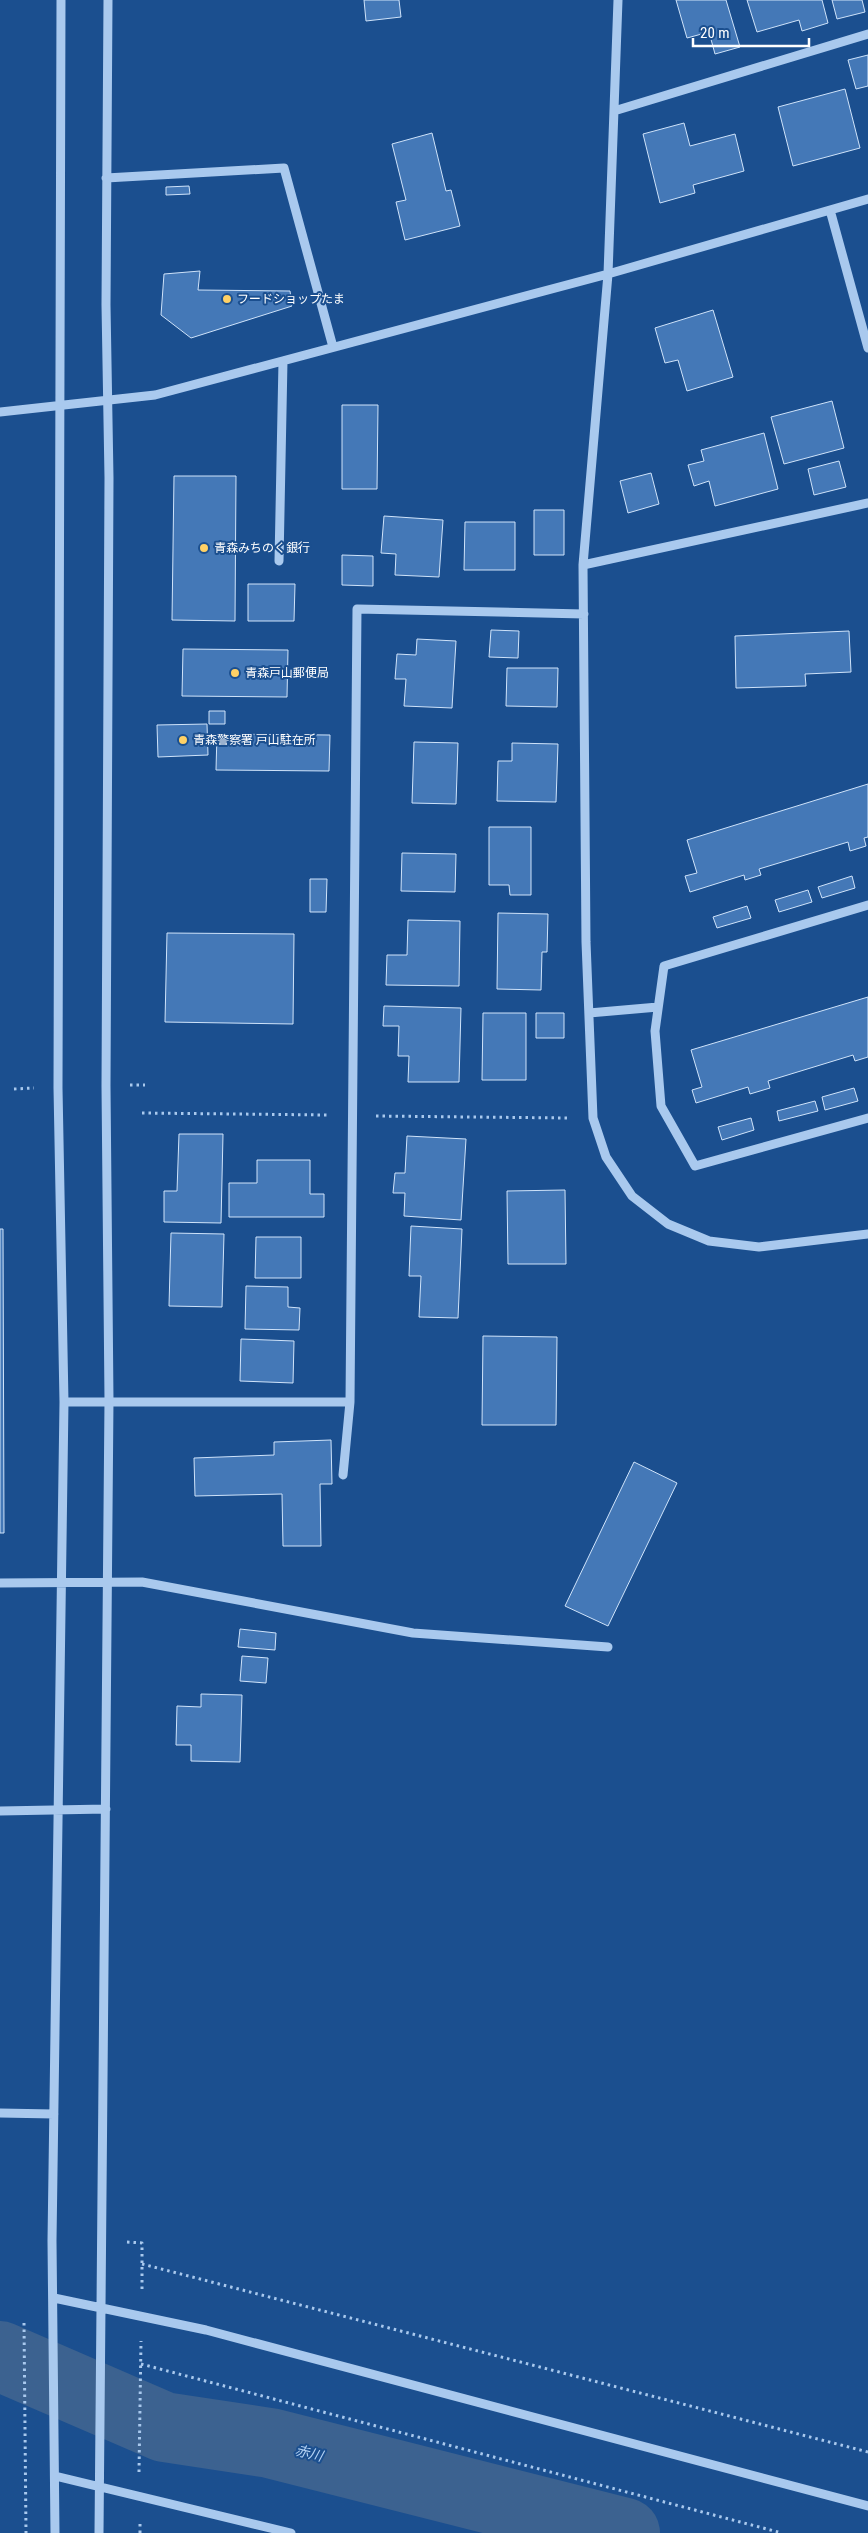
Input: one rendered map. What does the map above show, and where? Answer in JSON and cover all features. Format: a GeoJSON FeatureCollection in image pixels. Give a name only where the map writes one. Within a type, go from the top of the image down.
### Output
{"type":"FeatureCollection","features":[{"type":"Feature","properties":{"kind":"street"},"geometry":{"type":"LineString","coordinates":[[55,2533],[54,2114],[64,1402],[58,1088],[61,0]]}},
{"type":"Feature","properties":{"kind":"street"},"geometry":{"type":"LineString","coordinates":[[99,2533],[99,2358],[109,1400],[106,1086],[109,488],[106,178],[108,0]]}},
{"type":"Feature","properties":{"kind":"street"},"geometry":{"type":"LineString","coordinates":[[618,0],[608,274],[583,565],[586,942],[593,1118],[606,1157],[632,1196],[668,1224],[709,1241],[759,1247],[868,1234]]}},
{"type":"Feature","properties":{"kind":"street"},"geometry":{"type":"LineString","coordinates":[[614,111],[868,34]]}},
{"type":"Feature","properties":{"kind":"street"},"geometry":{"type":"LineString","coordinates":[[106,178],[284,168],[333,347]]}},
{"type":"Feature","properties":{"kind":"street"},"geometry":{"type":"LineString","coordinates":[[0,412],[59,403],[155,394],[608,274],[868,199]]}},
{"type":"Feature","properties":{"kind":"street"},"geometry":{"type":"LineString","coordinates":[[830,210],[868,348]]}},
{"type":"Feature","properties":{"kind":"street"},"geometry":{"type":"LineString","coordinates":[[279,561],[283,361]]}},
{"type":"Feature","properties":{"kind":"street"},"geometry":{"type":"LineString","coordinates":[[583,565],[868,503]]}},
{"type":"Feature","properties":{"kind":"street"},"geometry":{"type":"LineString","coordinates":[[343,1475],[350,1402],[357,609],[584,614]]}},
{"type":"Feature","properties":{"kind":"street"},"geometry":{"type":"LineString","coordinates":[[868,905],[664,966],[655,1031],[661,1106],[695,1166],[868,1118]]}},
{"type":"Feature","properties":{"kind":"street"},"geometry":{"type":"LineString","coordinates":[[589,1013],[658,1007]]}},
{"type":"Feature","properties":{"kind":"street"},"geometry":{"type":"LineString","coordinates":[[64,1402],[109,1400],[350,1402]]}},
{"type":"Feature","properties":{"kind":"street"},"geometry":{"type":"LineString","coordinates":[[0,1583],[142,1582],[413,1634],[608,1647]]}},
{"type":"Feature","properties":{"kind":"street"},"geometry":{"type":"LineString","coordinates":[[0,1811],[106,1809]]}},
{"type":"Feature","properties":{"kind":"street"},"geometry":{"type":"LineString","coordinates":[[0,2113],[54,2114]]}},
{"type":"Feature","properties":{"kind":"street"},"geometry":{"type":"LineString","coordinates":[[54,2298],[206,2330],[868,2506]]}},
{"type":"Feature","properties":{"kind":"street"},"geometry":{"type":"LineString","coordinates":[[55,2476],[291,2533]]}},
{"type":"Feature","properties":{"kind":"path"},"geometry":{"type":"LineString","coordinates":[[142,2264],[868,2452]]}},
{"type":"Feature","properties":{"kind":"path"},"geometry":{"type":"LineString","coordinates":[[24,2322],[26,2533]]}},
{"type":"Feature","properties":{"kind":"path"},"geometry":{"type":"LineString","coordinates":[[141,2364],[782,2533]]}},
{"type":"Feature","properties":{"kind":"path"},"geometry":{"type":"LineString","coordinates":[[138,2466],[141,2378]]}},
{"type":"Feature","properties":{"kind":"building"},"geometry":{"type":"Polygon","coordinates":[[[364,0],[399,0],[401,17],[366,21],[364,0]]]}},
{"type":"Feature","properties":{"kind":"building"},"geometry":{"type":"Polygon","coordinates":[[[676,0],[726,0],[740,47],[715,54],[709,32],[687,38],[676,0]]]}},
{"type":"Feature","properties":{"kind":"building"},"geometry":{"type":"Polygon","coordinates":[[[747,0],[822,0],[828,23],[802,31],[799,20],[757,32],[747,0]]]}},
{"type":"Feature","properties":{"kind":"building"},"geometry":{"type":"Polygon","coordinates":[[[832,0],[862,0],[865,12],[837,19],[832,0]]]}},
{"type":"Feature","properties":{"kind":"building"},"geometry":{"type":"Polygon","coordinates":[[[868,55],[868,86],[856,89],[848,60],[868,55]]]}},
{"type":"Feature","properties":{"kind":"building"},"geometry":{"type":"Polygon","coordinates":[[[845,89],[860,148],[793,166],[778,107],[845,89]]]}},
{"type":"Feature","properties":{"kind":"building"},"geometry":{"type":"Polygon","coordinates":[[[684,123],[690,146],[735,134],[744,171],[693,185],[695,193],[660,203],[643,134],[684,123]]]}},
{"type":"Feature","properties":{"kind":"building"},"geometry":{"type":"Polygon","coordinates":[[[432,133],[446,191],[451,190],[460,226],[405,240],[396,202],[406,200],[392,144],[432,133]]]}},
{"type":"Feature","properties":{"kind":"building"},"geometry":{"type":"Polygon","coordinates":[[[189,186],[190,194],[166,195],[166,187],[189,186]]]}},
{"type":"Feature","properties":{"kind":"building","name":"フードショップたま"},"geometry":{"type":"Polygon","coordinates":[[[200,271],[198,290],[290,291],[292,306],[191,338],[161,315],[164,274],[200,271]]]}},
{"type":"Feature","properties":{"kind":"building"},"geometry":{"type":"Polygon","coordinates":[[[713,310],[733,377],[687,391],[678,360],[665,363],[655,328],[713,310]]]}},
{"type":"Feature","properties":{"kind":"building"},"geometry":{"type":"Polygon","coordinates":[[[832,401],[844,448],[784,464],[771,417],[832,401]]]}},
{"type":"Feature","properties":{"kind":"building"},"geometry":{"type":"Polygon","coordinates":[[[342,405],[378,405],[377,489],[342,489],[342,405]]]}},
{"type":"Feature","properties":{"kind":"building"},"geometry":{"type":"Polygon","coordinates":[[[764,433],[778,489],[715,506],[709,481],[694,486],[688,465],[704,461],[701,450],[764,433]]]}},
{"type":"Feature","properties":{"kind":"building"},"geometry":{"type":"Polygon","coordinates":[[[839,461],[846,487],[814,495],[808,469],[839,461]]]}},
{"type":"Feature","properties":{"kind":"building"},"geometry":{"type":"Polygon","coordinates":[[[651,473],[659,504],[628,513],[620,481],[651,473]]]}},
{"type":"Feature","properties":{"kind":"building","name":"青森みちのく銀行"},"geometry":{"type":"Polygon","coordinates":[[[174,476],[236,476],[235,621],[172,620],[174,476]]]}},
{"type":"Feature","properties":{"kind":"building"},"geometry":{"type":"Polygon","coordinates":[[[534,510],[564,510],[564,555],[534,555],[534,510]]]}},
{"type":"Feature","properties":{"kind":"building"},"geometry":{"type":"Polygon","coordinates":[[[384,516],[443,520],[439,577],[395,575],[396,554],[381,553],[384,516]]]}},
{"type":"Feature","properties":{"kind":"building"},"geometry":{"type":"Polygon","coordinates":[[[465,522],[515,522],[515,570],[464,570],[465,522]]]}},
{"type":"Feature","properties":{"kind":"building"},"geometry":{"type":"Polygon","coordinates":[[[342,555],[373,556],[373,586],[342,585],[342,555]]]}},
{"type":"Feature","properties":{"kind":"building"},"geometry":{"type":"Polygon","coordinates":[[[248,584],[295,584],[294,621],[248,621],[248,584]]]}},
{"type":"Feature","properties":{"kind":"building"},"geometry":{"type":"Polygon","coordinates":[[[491,630],[519,631],[518,658],[489,657],[491,630]]]}},
{"type":"Feature","properties":{"kind":"building"},"geometry":{"type":"Polygon","coordinates":[[[849,631],[851,672],[805,674],[806,686],[736,688],[735,636],[849,631]]]}},
{"type":"Feature","properties":{"kind":"building"},"geometry":{"type":"Polygon","coordinates":[[[417,639],[456,641],[452,708],[404,706],[406,679],[395,679],[397,654],[416,655],[417,639]]]}},
{"type":"Feature","properties":{"kind":"building"},"geometry":{"type":"Polygon","coordinates":[[[183,649],[288,650],[287,697],[182,696],[183,649]]]}},
{"type":"Feature","properties":{"kind":"building"},"geometry":{"type":"Polygon","coordinates":[[[507,668],[558,668],[557,707],[506,706],[507,668]]]}},
{"type":"Feature","properties":{"kind":"building"},"geometry":{"type":"Polygon","coordinates":[[[209,711],[225,711],[225,724],[209,724],[209,711]]]}},
{"type":"Feature","properties":{"kind":"building","name":"青森警察署 戸山駐在所"},"geometry":{"type":"Polygon","coordinates":[[[207,724],[208,755],[158,757],[157,725],[207,724]]]}},
{"type":"Feature","properties":{"kind":"building"},"geometry":{"type":"Polygon","coordinates":[[[217,734],[330,735],[329,771],[216,770],[217,734]]]}},
{"type":"Feature","properties":{"kind":"building"},"geometry":{"type":"Polygon","coordinates":[[[414,742],[458,743],[456,804],[412,803],[414,742]]]}},
{"type":"Feature","properties":{"kind":"building"},"geometry":{"type":"Polygon","coordinates":[[[512,743],[558,744],[556,802],[497,801],[498,761],[512,761],[512,743]]]}},
{"type":"Feature","properties":{"kind":"building"},"geometry":{"type":"Polygon","coordinates":[[[868,784],[868,837],[864,838],[866,846],[850,851],[848,842],[759,869],[761,875],[745,880],[744,875],[690,892],[685,876],[697,873],[687,840],[868,784]]]}},
{"type":"Feature","properties":{"kind":"building"},"geometry":{"type":"Polygon","coordinates":[[[489,827],[531,827],[531,895],[510,895],[509,885],[489,885],[489,827]]]}},
{"type":"Feature","properties":{"kind":"building"},"geometry":{"type":"Polygon","coordinates":[[[402,853],[456,854],[455,892],[401,891],[402,853]]]}},
{"type":"Feature","properties":{"kind":"building"},"geometry":{"type":"Polygon","coordinates":[[[852,876],[855,888],[822,898],[818,887],[852,876]]]}},
{"type":"Feature","properties":{"kind":"building"},"geometry":{"type":"Polygon","coordinates":[[[310,879],[327,879],[326,912],[310,912],[310,879]]]}},
{"type":"Feature","properties":{"kind":"building"},"geometry":{"type":"Polygon","coordinates":[[[808,890],[812,902],[779,912],[775,900],[808,890]]]}},
{"type":"Feature","properties":{"kind":"building"},"geometry":{"type":"Polygon","coordinates":[[[747,906],[751,918],[717,928],[713,917],[747,906]]]}},
{"type":"Feature","properties":{"kind":"building"},"geometry":{"type":"Polygon","coordinates":[[[498,913],[548,914],[547,952],[542,952],[541,990],[497,989],[498,913]]]}},
{"type":"Feature","properties":{"kind":"building"},"geometry":{"type":"Polygon","coordinates":[[[408,920],[460,921],[459,986],[386,985],[387,955],[407,955],[408,920]]]}},
{"type":"Feature","properties":{"kind":"building"},"geometry":{"type":"Polygon","coordinates":[[[167,933],[294,934],[293,1024],[165,1022],[167,933]]]}},
{"type":"Feature","properties":{"kind":"building"},"geometry":{"type":"Polygon","coordinates":[[[868,997],[868,1057],[855,1061],[853,1055],[768,1081],[770,1088],[750,1094],[748,1087],[696,1103],[692,1090],[702,1087],[691,1050],[868,997]]]}},
{"type":"Feature","properties":{"kind":"building"},"geometry":{"type":"Polygon","coordinates":[[[384,1006],[461,1008],[459,1082],[408,1082],[409,1056],[398,1056],[399,1026],[383,1026],[384,1006]]]}},
{"type":"Feature","properties":{"kind":"building"},"geometry":{"type":"Polygon","coordinates":[[[483,1013],[526,1013],[526,1080],[482,1080],[483,1013]]]}},
{"type":"Feature","properties":{"kind":"building"},"geometry":{"type":"Polygon","coordinates":[[[536,1013],[564,1013],[564,1038],[536,1038],[536,1013]]]}},
{"type":"Feature","properties":{"kind":"building"},"geometry":{"type":"Polygon","coordinates":[[[854,1088],[858,1101],[825,1110],[822,1097],[854,1088]]]}},
{"type":"Feature","properties":{"kind":"building"},"geometry":{"type":"Polygon","coordinates":[[[815,1101],[818,1111],[779,1121],[777,1111],[815,1101]]]}},
{"type":"Feature","properties":{"kind":"building"},"geometry":{"type":"Polygon","coordinates":[[[751,1118],[754,1130],[722,1140],[718,1127],[751,1118]]]}},
{"type":"Feature","properties":{"kind":"building"},"geometry":{"type":"Polygon","coordinates":[[[179,1134],[223,1134],[221,1223],[164,1222],[164,1191],[177,1191],[179,1134]]]}},
{"type":"Feature","properties":{"kind":"building"},"geometry":{"type":"Polygon","coordinates":[[[407,1136],[466,1139],[461,1220],[404,1216],[405,1193],[393,1193],[395,1173],[405,1173],[407,1136]]]}},
{"type":"Feature","properties":{"kind":"building"},"geometry":{"type":"Polygon","coordinates":[[[257,1160],[310,1160],[310,1194],[324,1194],[324,1217],[229,1217],[229,1183],[257,1183],[257,1160]]]}},
{"type":"Feature","properties":{"kind":"building"},"geometry":{"type":"Polygon","coordinates":[[[565,1190],[566,1264],[508,1264],[507,1191],[565,1190]]]}},
{"type":"Feature","properties":{"kind":"building"},"geometry":{"type":"Polygon","coordinates":[[[411,1226],[462,1229],[458,1318],[419,1317],[421,1276],[409,1276],[411,1226]]]}},
{"type":"Feature","properties":{"kind":"building"},"geometry":{"type":"Polygon","coordinates":[[[0,1229],[3,1229],[4,1533],[0,1533],[0,1229]]]}},
{"type":"Feature","properties":{"kind":"building"},"geometry":{"type":"Polygon","coordinates":[[[171,1233],[224,1234],[222,1307],[169,1306],[171,1233]]]}},
{"type":"Feature","properties":{"kind":"building"},"geometry":{"type":"Polygon","coordinates":[[[256,1237],[301,1237],[301,1278],[255,1278],[256,1237]]]}},
{"type":"Feature","properties":{"kind":"building"},"geometry":{"type":"Polygon","coordinates":[[[246,1286],[288,1287],[288,1307],[300,1308],[299,1330],[245,1329],[246,1286]]]}},
{"type":"Feature","properties":{"kind":"building"},"geometry":{"type":"Polygon","coordinates":[[[483,1336],[557,1337],[556,1425],[482,1425],[483,1336]]]}},
{"type":"Feature","properties":{"kind":"building"},"geometry":{"type":"Polygon","coordinates":[[[241,1339],[294,1341],[293,1383],[240,1381],[241,1339]]]}},
{"type":"Feature","properties":{"kind":"building"},"geometry":{"type":"Polygon","coordinates":[[[331,1440],[332,1484],[320,1484],[321,1546],[283,1546],[282,1494],[195,1496],[194,1458],[274,1455],[274,1442],[331,1440]]]}},
{"type":"Feature","properties":{"kind":"building"},"geometry":{"type":"Polygon","coordinates":[[[634,1462],[677,1483],[608,1626],[565,1606],[634,1462]]]}},
{"type":"Feature","properties":{"kind":"building"},"geometry":{"type":"Polygon","coordinates":[[[240,1629],[276,1633],[275,1650],[238,1647],[240,1629]]]}},
{"type":"Feature","properties":{"kind":"building"},"geometry":{"type":"Polygon","coordinates":[[[242,1656],[268,1658],[266,1683],[240,1681],[242,1656]]]}},
{"type":"Feature","properties":{"kind":"building"},"geometry":{"type":"Polygon","coordinates":[[[201,1694],[242,1695],[240,1762],[191,1761],[191,1745],[176,1745],[177,1706],[201,1707],[201,1694]]]}},
{"type":"Feature","properties":{"kind":"waterway","name":"赤川"},"geometry":{"type":"LineString","coordinates":[[0,2356],[164,2427],[270,2443],[625,2533]]}},
{"type":"Feature","properties":{"kind":"place","name":"フードショップたま"},"geometry":{"type":"Point","coordinates":[227,299]}},
{"type":"Feature","properties":{"kind":"place","name":"青森みちのく銀行"},"geometry":{"type":"Point","coordinates":[204,548]}},
{"type":"Feature","properties":{"kind":"place","name":"青森戸山郵便局"},"geometry":{"type":"Point","coordinates":[235,673]}},
{"type":"Feature","properties":{"kind":"place","name":"青森警察署 戸山駐在所"},"geometry":{"type":"Point","coordinates":[183,740]}}]}
